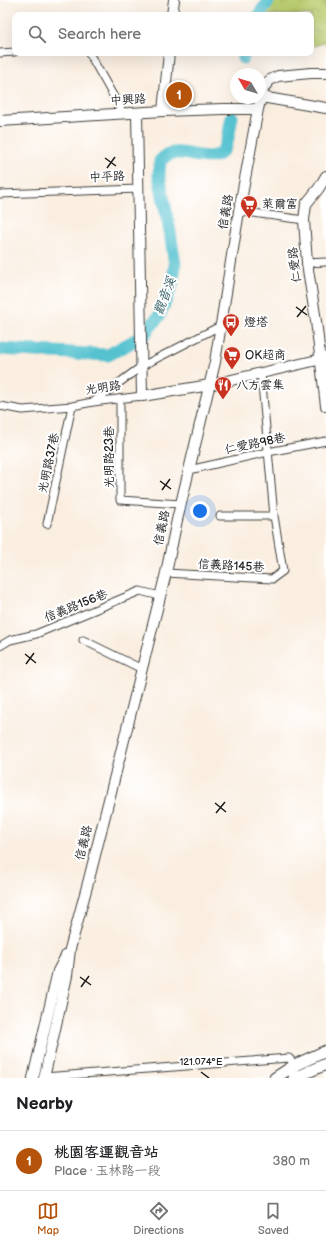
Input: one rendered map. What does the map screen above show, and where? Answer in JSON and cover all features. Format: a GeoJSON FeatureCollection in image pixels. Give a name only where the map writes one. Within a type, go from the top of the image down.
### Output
{"type":"FeatureCollection","features":[{"type":"Feature","properties":{"kind":"main road"},"geometry":{"type":"LineString","coordinates":[[172,12],[174,0]]}},
{"type":"Feature","properties":{"kind":"main road"},"geometry":{"type":"LineString","coordinates":[[163,111],[169,56]]}},
{"type":"Feature","properties":{"kind":"main road","name":"信義路"},"geometry":{"type":"LineString","coordinates":[[266,85],[270,80],[278,76],[326,73]]}},
{"type":"Feature","properties":{"kind":"main road"},"geometry":{"type":"LineString","coordinates":[[266,98],[326,108]]}},
{"type":"Feature","properties":{"kind":"main road","name":"信義路"},"geometry":{"type":"LineString","coordinates":[[44,1078],[67,976],[70,949],[166,573],[210,385],[222,325],[259,104]]}},
{"type":"Feature","properties":{"kind":"main road","name":"中興路"},"geometry":{"type":"LineString","coordinates":[[0,121],[163,111],[258,109]]}},
{"type":"Feature","properties":{"kind":"main road","name":"中平路"},"geometry":{"type":"LineString","coordinates":[[137,113],[139,188]]}},
{"type":"Feature","properties":{"kind":"main road","name":"仁愛路"},"geometry":{"type":"LineString","coordinates":[[326,176],[319,188],[306,204],[304,220],[307,263],[323,359],[326,406]]}},
{"type":"Feature","properties":{"kind":"main road"},"geometry":{"type":"LineString","coordinates":[[139,188],[142,396]]}},
{"type":"Feature","properties":{"kind":"main road","name":"光明路"},"geometry":{"type":"LineString","coordinates":[[142,396],[210,385],[323,359]]}},
{"type":"Feature","properties":{"kind":"main road","name":"信義路"},"geometry":{"type":"LineString","coordinates":[[33,1078],[58,971],[70,949]]}},
{"type":"Feature","properties":{"kind":"main road"},"geometry":{"type":"LineString","coordinates":[[295,1074],[326,1051]]}},
{"type":"Feature","properties":{"kind":"main road"},"geometry":{"type":"LineString","coordinates":[[276,1078],[295,1074],[326,1064]]}},
{"type":"Feature","properties":{"kind":"street"},"geometry":{"type":"LineString","coordinates":[[0,53],[12,52]]}},
{"type":"Feature","properties":{"kind":"street"},"geometry":{"type":"LineString","coordinates":[[92,56],[123,113]]}},
{"type":"Feature","properties":{"kind":"street","name":"中平路"},"geometry":{"type":"LineString","coordinates":[[0,194],[139,188]]}},
{"type":"Feature","properties":{"kind":"street"},"geometry":{"type":"LineString","coordinates":[[240,211],[304,220]]}},
{"type":"Feature","properties":{"kind":"street"},"geometry":{"type":"LineString","coordinates":[[307,263],[326,262]]}},
{"type":"Feature","properties":{"kind":"street"},"geometry":{"type":"LineString","coordinates":[[93,402],[142,361],[174,349],[222,325]]}},
{"type":"Feature","properties":{"kind":"street"},"geometry":{"type":"LineString","coordinates":[[220,516],[274,516],[261,373]]}},
{"type":"Feature","properties":{"kind":"street","name":"光明路"},"geometry":{"type":"LineString","coordinates":[[0,406],[23,410],[72,406],[142,396]]}},
{"type":"Feature","properties":{"kind":"street","name":"光明路23巷"},"geometry":{"type":"LineString","coordinates":[[120,402],[120,500],[181,504]]}},
{"type":"Feature","properties":{"kind":"street","name":"光明路37巷"},"geometry":{"type":"LineString","coordinates":[[47,524],[72,406]]}},
{"type":"Feature","properties":{"kind":"street","name":"仁愛路98巷"},"geometry":{"type":"LineString","coordinates":[[189,470],[268,452],[326,441]]}},
{"type":"Feature","properties":{"kind":"street","name":"信義路145巷"},"geometry":{"type":"LineString","coordinates":[[166,573],[272,579],[283,571],[274,516]]}},
{"type":"Feature","properties":{"kind":"street","name":"信義路156巷"},"geometry":{"type":"LineString","coordinates":[[0,646],[10,640],[36,634],[140,591],[160,596]]}},
{"type":"Feature","properties":{"kind":"street"},"geometry":{"type":"LineString","coordinates":[[83,640],[142,669]]}},
{"type":"Feature","properties":{"kind":"street"},"geometry":{"type":"LineString","coordinates":[[44,1078],[89,1076],[289,1058],[295,1074]]}},
{"type":"Feature","properties":{"kind":"green space"},"geometry":{"type":"Polygon","coordinates":[[[269,0],[326,0],[326,42],[314,46],[314,12],[261,12],[269,0]]]}},
{"type":"Feature","properties":{"kind":"waterway","name":"觀音溪"},"geometry":{"type":"LineString","coordinates":[[261,12],[269,0]]}},
{"type":"Feature","properties":{"kind":"waterway","name":"觀音溪"},"geometry":{"type":"LineString","coordinates":[[0,349],[108,355],[143,336],[159,316],[172,286],[175,265],[159,175],[160,161],[167,155],[173,153],[208,157],[221,153],[226,144],[232,117]]}},
{"type":"Feature","properties":{"kind":"place","name":"桃園客運觀音站"},"geometry":{"type":"Point","coordinates":[179,95]}},
{"type":"Feature","properties":{"kind":"place","name":"萊爾富"},"geometry":{"type":"Point","coordinates":[249,219]}},
{"type":"Feature","properties":{"kind":"place","name":"燈塔"},"geometry":{"type":"Point","coordinates":[231,337]}},
{"type":"Feature","properties":{"kind":"place","name":"OK超商"},"geometry":{"type":"Point","coordinates":[232,370]}},
{"type":"Feature","properties":{"kind":"place","name":"八方雲集"},"geometry":{"type":"Point","coordinates":[223,400]}}]}
